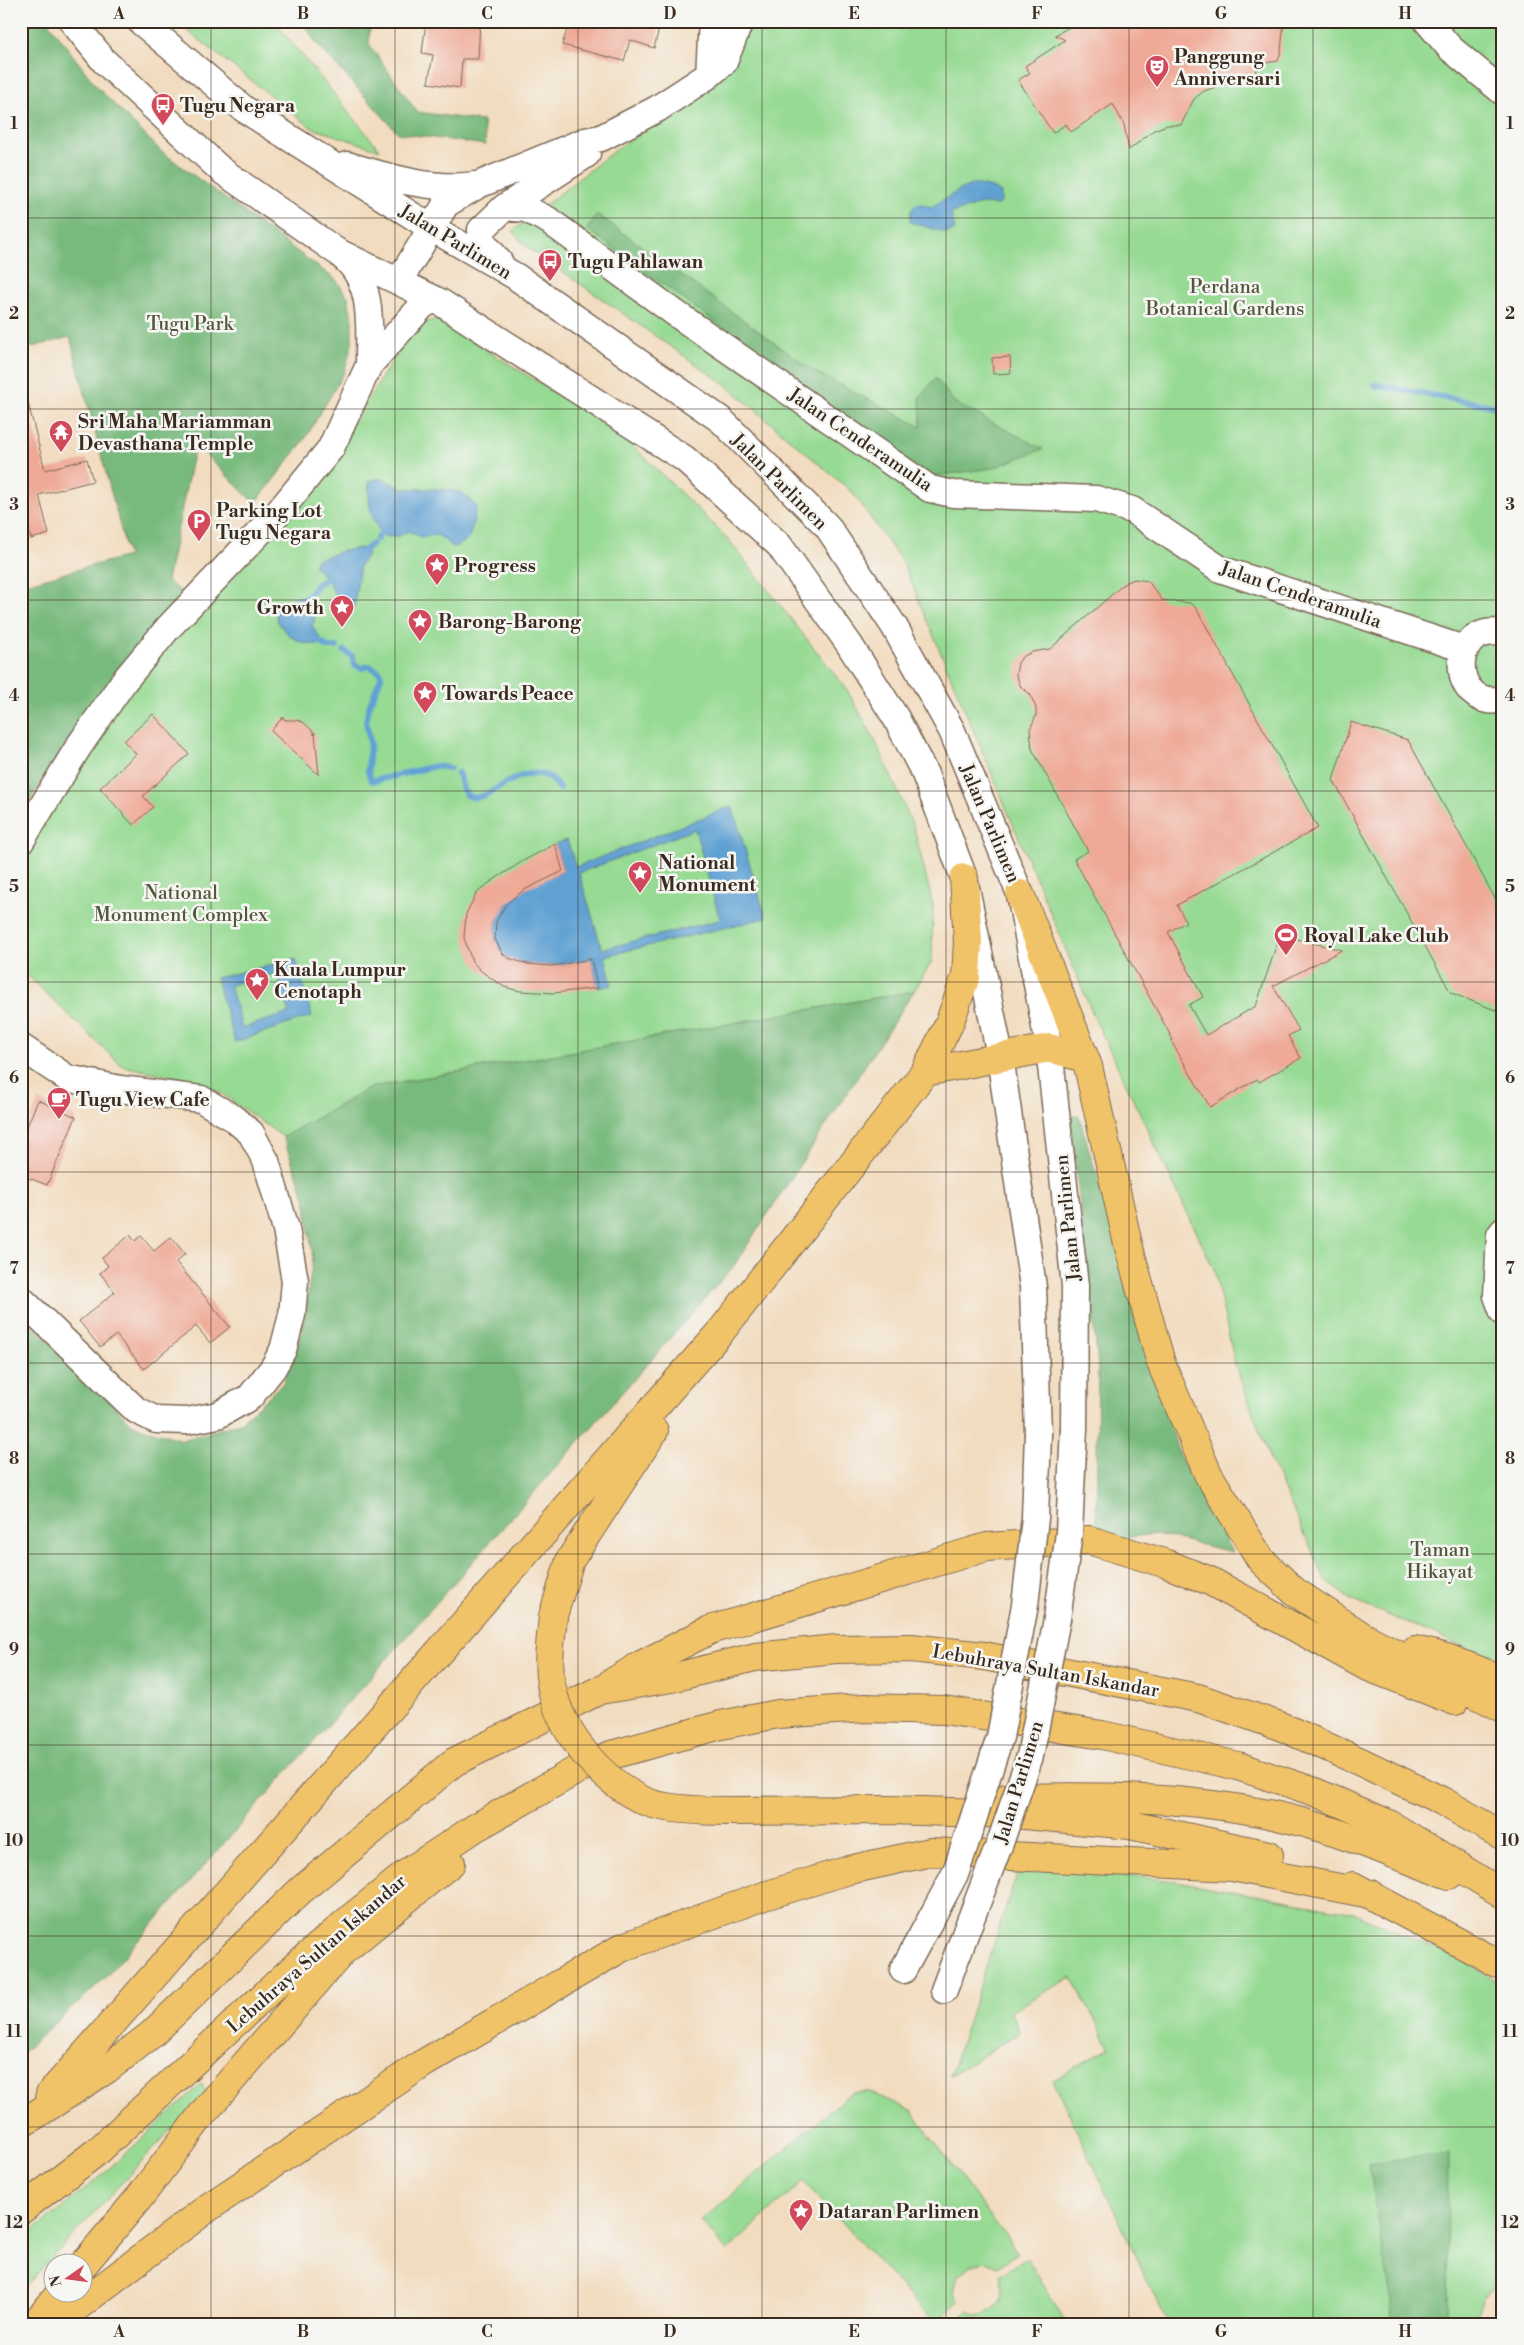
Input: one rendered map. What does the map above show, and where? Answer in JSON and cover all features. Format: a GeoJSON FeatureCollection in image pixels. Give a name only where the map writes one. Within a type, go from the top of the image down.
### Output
{"type":"FeatureCollection","features":[{"type":"Feature","properties":{"kind":"main road"},"geometry":{"type":"LineString","coordinates":[[24,2122],[722,1330],[925,1072],[949,1024],[966,976],[968,942],[964,878]]}},
{"type":"Feature","properties":{"kind":"main road"},"geometry":{"type":"LineString","coordinates":[[1020,894],[1085,1058],[1128,1244],[1161,1363],[1208,1474],[1261,1560],[1294,1591],[1362,1636],[1503,1708]]}},
{"type":"Feature","properties":{"kind":"main road"},"geometry":{"type":"LineString","coordinates":[[925,1072],[1049,1048],[1085,1058]]}},
{"type":"Feature","properties":{"kind":"main road"},"geometry":{"type":"LineString","coordinates":[[722,1330],[591,1525],[570,1560],[553,1616],[549,1653],[551,1684],[561,1717],[575,1742],[601,1772],[643,1801],[690,1810],[890,1810],[1014,1814],[1130,1826],[1283,1858],[1331,1874],[1503,1966]]}},
{"type":"Feature","properties":{"kind":"main road"},"geometry":{"type":"LineString","coordinates":[[600,1690],[641,1665],[710,1630],[987,1547],[1090,1540],[1167,1564],[1210,1581],[1366,1666],[1503,1720]]}},
{"type":"Feature","properties":{"kind":"main road"},"geometry":{"type":"LineString","coordinates":[[1362,1636],[1447,1658],[1503,1680]]}},
{"type":"Feature","properties":{"kind":"main road","name":"Lebuhraya Sultan Iskandar"},"geometry":{"type":"LineString","coordinates":[[24,2122],[107,2068],[152,2034],[300,1891],[454,1762],[600,1690],[672,1678],[755,1658],[836,1649],[911,1648],[984,1656],[1198,1698],[1280,1726],[1442,1801],[1503,1836]]}},
{"type":"Feature","properties":{"kind":"main road","name":"Lebuhraya Sultan Iskandar"},"geometry":{"type":"LineString","coordinates":[[21,2210],[99,2150],[299,1964],[358,1912],[410,1871],[541,1789],[611,1755],[721,1725],[778,1714],[864,1708],[944,1710],[1102,1735],[1247,1769],[1315,1792],[1389,1824],[1503,1894]]}},
{"type":"Feature","properties":{"kind":"main road"},"geometry":{"type":"LineString","coordinates":[[92,2254],[139,2198],[204,2112],[342,1952],[541,1789]]}},
{"type":"Feature","properties":{"kind":"main road"},"geometry":{"type":"LineString","coordinates":[[890,1810],[994,1798],[1109,1796],[1192,1801],[1274,1815],[1333,1832],[1503,1894]]}},
{"type":"Feature","properties":{"kind":"main road"},"geometry":{"type":"LineString","coordinates":[[54,2324],[209,2207],[424,2064],[623,1947],[764,1896],[849,1870],[931,1852],[1232,1867],[1370,1894]]}},
{"type":"Feature","properties":{"kind":"main road"},"geometry":{"type":"LineString","coordinates":[[34,2324],[52,2302]]}},
{"type":"Feature","properties":{"kind":"street","name":"Jalan Parlimen"},"geometry":{"type":"LineString","coordinates":[[72,21],[104,61],[221,170],[336,251],[434,299],[685,459],[779,545],[849,644],[896,718],[925,774],[964,878],[1000,1056],[1033,1287],[1038,1433],[1035,1518],[1025,1605],[1000,1737],[956,1872],[904,1970]]}},
{"type":"Feature","properties":{"kind":"street","name":"Jalan Parlimen"},"geometry":{"type":"LineString","coordinates":[[140,21],[244,109],[430,227],[515,276],[721,420],[827,526],[894,626],[952,731],[1020,894],[1049,1048],[1075,1286],[1074,1428],[1069,1533],[1060,1600],[1030,1756],[1000,1843],[944,1990]]}},
{"type":"Feature","properties":{"kind":"street"},"geometry":{"type":"LineString","coordinates":[[700,21],[709,65]]}},
{"type":"Feature","properties":{"kind":"street"},"geometry":{"type":"LineString","coordinates":[[709,65],[712,21]]}},
{"type":"Feature","properties":{"kind":"street"},"geometry":{"type":"LineString","coordinates":[[398,281],[446,204],[478,184],[585,141],[601,138],[657,109],[709,65],[724,62],[740,21]]}},
{"type":"Feature","properties":{"kind":"street"},"geometry":{"type":"LineString","coordinates":[[1427,21],[1450,48],[1503,92]]}},
{"type":"Feature","properties":{"kind":"street"},"geometry":{"type":"LineString","coordinates":[[515,276],[494,258],[482,241],[481,230],[505,207],[592,151],[601,138]]}},
{"type":"Feature","properties":{"kind":"street"},"geometry":{"type":"LineString","coordinates":[[311,153],[396,180],[458,188],[478,184]]}},
{"type":"Feature","properties":{"kind":"street"},"geometry":{"type":"LineString","coordinates":[[548,220],[546,194],[551,176]]}},
{"type":"Feature","properties":{"kind":"street","name":"Jalan Cenderamulia"},"geometry":{"type":"LineString","coordinates":[[505,207],[526,209],[548,220],[675,312],[930,489],[953,494],[1096,499],[1132,510],[1220,569],[1464,649]]}},
{"type":"Feature","properties":{"kind":"street"},"geometry":{"type":"LineString","coordinates":[[336,251],[351,263],[363,285],[368,302],[369,365]]}},
{"type":"Feature","properties":{"kind":"street"},"geometry":{"type":"LineString","coordinates":[[21,841],[59,777],[124,681],[168,628],[277,514],[331,448],[369,365],[422,306],[434,299]]}},
{"type":"Feature","properties":{"kind":"street"},"geometry":{"type":"LineString","coordinates":[[1502,705],[1484,699],[1471,691],[1463,679],[1460,664],[1464,649],[1478,636],[1486,632],[1503,633]]}},
{"type":"Feature","properties":{"kind":"street"},"geometry":{"type":"LineString","coordinates":[[21,1047],[67,1078],[120,1089],[201,1099],[233,1118],[251,1133],[266,1161],[286,1229],[296,1281],[292,1315],[286,1341],[273,1368],[250,1397],[218,1415],[187,1421],[156,1420],[136,1410],[21,1299]]}},
{"type":"Feature","properties":{"kind":"street"},"geometry":{"type":"LineString","coordinates":[[1503,1231],[1500,1236],[1497,1296],[1503,1312]]}},
{"type":"Feature","properties":{"kind":"street"},"geometry":{"type":"LineString","coordinates":[[1033,1287],[1075,1286]]}},
{"type":"Feature","properties":{"kind":"street"},"geometry":{"type":"LineString","coordinates":[[920,1938],[959,1953]]}},
{"type":"Feature","properties":{"kind":"green space","name":"Tugu Park"},"geometry":{"type":"Polygon","coordinates":[[[21,21],[47,21],[97,87],[162,152],[336,280],[348,297],[352,319],[352,344],[344,373],[305,439],[255,504],[195,444],[167,581],[183,593],[77,729],[57,757],[21,816],[21,585],[128,556],[70,337],[21,350],[21,21]]]}},
{"type":"Feature","properties":{"kind":"green space"},"geometry":{"type":"Polygon","coordinates":[[[175,21],[274,21],[380,150],[312,128],[175,21]]]}},
{"type":"Feature","properties":{"kind":"green space"},"geometry":{"type":"Polygon","coordinates":[[[302,21],[370,21],[369,44],[417,112],[483,121],[486,145],[398,133],[316,43],[302,21]]]}},
{"type":"Feature","properties":{"kind":"green space"},"geometry":{"type":"Polygon","coordinates":[[[714,21],[1503,21],[1503,1663],[1349,1599],[1326,1581],[1269,1457],[1235,1364],[1214,1269],[1095,1019],[903,563],[852,492],[726,385],[524,245],[513,231],[615,150],[705,92],[714,21]]]}},
{"type":"Feature","properties":{"kind":"green space"},"geometry":{"type":"Polygon","coordinates":[[[597,214],[812,370],[921,427],[920,396],[936,378],[955,403],[1043,449],[993,468],[928,477],[587,229],[597,214]]]}},
{"type":"Feature","properties":{"kind":"green space","name":"National Monument Complex"},"geometry":{"type":"Polygon","coordinates":[[[439,320],[622,435],[727,538],[847,690],[875,740],[914,828],[933,905],[932,961],[914,991],[372,1087],[283,1137],[221,1093],[180,1078],[122,1066],[21,969],[21,861],[85,752],[164,641],[336,450],[417,322],[439,320]]]}},
{"type":"Feature","properties":{"kind":"green space"},"geometry":{"type":"Polygon","coordinates":[[[914,991],[733,1267],[105,1978],[21,2054],[21,1314],[133,1425],[182,1440],[240,1423],[283,1383],[303,1328],[313,1258],[305,1197],[283,1137],[372,1087],[914,991]]]}},
{"type":"Feature","properties":{"kind":"green space"},"geometry":{"type":"Polygon","coordinates":[[[1070,1116],[1079,1116],[1179,1455],[1232,1552],[1156,1534],[1096,1541],[1098,1363],[1070,1116]]]}},
{"type":"Feature","properties":{"kind":"green space"},"geometry":{"type":"Polygon","coordinates":[[[1020,1865],[1176,1881],[1350,1912],[1471,1964],[1503,1986],[1503,2280],[1481,2298],[1476,2324],[1168,2324],[1053,2080],[1110,2047],[1071,1977],[1010,2012],[1020,2032],[950,2076],[1020,1865]]]}},
{"type":"Feature","properties":{"kind":"green space"},"geometry":{"type":"Polygon","coordinates":[[[201,2084],[207,2091],[57,2252],[42,2252],[42,2268],[21,2291],[21,2239],[68,2203],[136,2145],[201,2084]]]}},
{"type":"Feature","properties":{"kind":"green space"},"geometry":{"type":"Polygon","coordinates":[[[852,2092],[869,2092],[911,2110],[1018,2253],[997,2267],[986,2262],[971,2265],[958,2275],[954,2292],[958,2302],[935,2323],[803,2181],[727,2251],[701,2221],[852,2092]]]}},
{"type":"Feature","properties":{"kind":"green space"},"geometry":{"type":"Polygon","coordinates":[[[1448,2153],[1447,2324],[1393,2324],[1392,2305],[1369,2164],[1448,2153]]]}},
{"type":"Feature","properties":{"kind":"green space"},"geometry":{"type":"Polygon","coordinates":[[[1027,2258],[1067,2324],[954,2324],[967,2311],[978,2316],[997,2306],[1002,2296],[1000,2275],[1027,2258]]]}},
{"type":"Feature","properties":{"kind":"water"},"geometry":{"type":"Polygon","coordinates":[[[974,184],[992,188],[1001,193],[1001,202],[997,205],[981,204],[951,213],[955,230],[946,233],[910,222],[911,211],[917,203],[931,207],[961,189],[974,184]]]}},
{"type":"Feature","properties":{"kind":"water"},"geometry":{"type":"Polygon","coordinates":[[[381,478],[403,489],[443,489],[463,493],[477,507],[469,537],[453,547],[438,535],[421,537],[408,531],[399,536],[386,537],[377,526],[371,512],[369,496],[369,481],[381,478]]]}},
{"type":"Feature","properties":{"kind":"water"},"geometry":{"type":"Polygon","coordinates":[[[366,549],[368,555],[360,565],[354,608],[349,612],[341,609],[328,580],[314,566],[316,560],[342,551],[366,549]]]}},
{"type":"Feature","properties":{"kind":"water"},"geometry":{"type":"Polygon","coordinates":[[[285,601],[293,601],[313,612],[315,619],[312,626],[321,639],[318,644],[303,643],[284,630],[276,616],[275,609],[285,601]]]}},
{"type":"Feature","properties":{"kind":"water"},"geometry":{"type":"Polygon","coordinates":[[[732,806],[766,918],[605,956],[612,985],[598,988],[591,959],[564,964],[532,965],[517,962],[505,956],[497,946],[495,931],[497,921],[504,907],[520,892],[563,871],[555,844],[567,840],[576,867],[732,806]],[[695,829],[579,873],[602,949],[720,920],[695,829]]]}},
{"type":"Feature","properties":{"kind":"water"},"geometry":{"type":"Polygon","coordinates":[[[296,959],[312,1016],[235,1042],[216,978],[296,959]],[[277,973],[230,985],[242,1028],[289,1013],[277,973]]]}},
{"type":"Feature","properties":{"kind":"building"},"geometry":{"type":"Polygon","coordinates":[[[426,21],[480,21],[478,59],[462,59],[460,88],[428,83],[433,55],[422,53],[426,21]]]}},
{"type":"Feature","properties":{"kind":"building"},"geometry":{"type":"Polygon","coordinates":[[[570,21],[647,21],[660,25],[654,48],[630,40],[624,61],[562,45],[570,21]]]}},
{"type":"Feature","properties":{"kind":"building","name":"Panggung Anniversari"},"geometry":{"type":"Polygon","coordinates":[[[1080,21],[1284,21],[1278,61],[1264,63],[1248,79],[1235,80],[1204,91],[1194,99],[1181,125],[1167,125],[1154,130],[1129,150],[1124,125],[1113,104],[1071,132],[1066,124],[1053,133],[1018,80],[1030,73],[1025,66],[1065,40],[1055,35],[1080,21]]]}},
{"type":"Feature","properties":{"kind":"building"},"geometry":{"type":"Polygon","coordinates":[[[1010,357],[1011,373],[993,374],[992,358],[1010,357]]]}},
{"type":"Feature","properties":{"kind":"building"},"geometry":{"type":"Polygon","coordinates":[[[27,399],[45,470],[87,459],[93,481],[39,495],[49,534],[31,539],[21,502],[21,400],[27,399]]]}},
{"type":"Feature","properties":{"kind":"building"},"geometry":{"type":"Polygon","coordinates":[[[1135,579],[1148,581],[1162,600],[1190,603],[1196,608],[1318,828],[1177,905],[1186,922],[1168,932],[1203,997],[1189,1005],[1206,1035],[1256,1006],[1280,935],[1342,950],[1273,986],[1299,1030],[1288,1036],[1301,1058],[1259,1082],[1257,1079],[1210,1107],[1171,1041],[1173,1040],[1074,859],[1088,851],[1032,749],[1030,729],[1036,716],[1036,708],[1030,694],[1021,687],[1016,675],[1018,663],[1022,657],[1032,652],[1050,649],[1126,582],[1135,579]]]}},
{"type":"Feature","properties":{"kind":"building"},"geometry":{"type":"Polygon","coordinates":[[[153,714],[189,754],[143,796],[153,807],[133,825],[100,788],[136,754],[124,741],[153,714]]]}},
{"type":"Feature","properties":{"kind":"building"},"geometry":{"type":"Polygon","coordinates":[[[283,717],[285,720],[303,722],[314,732],[314,735],[315,733],[319,775],[271,731],[283,717]]]}},
{"type":"Feature","properties":{"kind":"building"},"geometry":{"type":"Polygon","coordinates":[[[1351,722],[1408,740],[1503,913],[1503,1013],[1451,993],[1333,780],[1351,722]]]}},
{"type":"Feature","properties":{"kind":"building"},"geometry":{"type":"Polygon","coordinates":[[[555,844],[563,871],[524,890],[506,904],[496,922],[495,939],[502,953],[508,958],[527,964],[552,966],[591,959],[598,988],[554,993],[520,991],[504,987],[481,971],[472,961],[464,938],[466,914],[476,894],[489,883],[523,861],[555,844]]]}},
{"type":"Feature","properties":{"kind":"building"},"geometry":{"type":"Polygon","coordinates":[[[38,1100],[76,1117],[47,1185],[21,1175],[21,1141],[38,1100]]]}},
{"type":"Feature","properties":{"kind":"building"},"geometry":{"type":"Polygon","coordinates":[[[130,1235],[135,1241],[141,1236],[154,1251],[171,1237],[185,1254],[176,1262],[230,1327],[210,1343],[196,1326],[144,1369],[116,1335],[100,1347],[79,1321],[115,1292],[100,1273],[108,1266],[102,1258],[130,1235]]]}},
{"type":"Feature","properties":{"kind":"waterway"},"geometry":{"type":"LineString","coordinates":[[1375,385],[1503,408]]}},
{"type":"Feature","properties":{"kind":"waterway"},"geometry":{"type":"LineString","coordinates":[[377,539],[381,533]]}},
{"type":"Feature","properties":{"kind":"waterway"},"geometry":{"type":"LineString","coordinates":[[360,554],[372,544]]}},
{"type":"Feature","properties":{"kind":"waterway"},"geometry":{"type":"LineString","coordinates":[[290,608],[293,601],[307,596],[316,585],[333,575]]}},
{"type":"Feature","properties":{"kind":"waterway"},"geometry":{"type":"LineString","coordinates":[[314,637],[327,647],[337,647]]}},
{"type":"Feature","properties":{"kind":"waterway"},"geometry":{"type":"LineString","coordinates":[[344,651],[352,656],[355,665],[362,668],[369,666],[380,672],[381,677],[370,704],[366,721],[370,743],[368,772],[371,780]]}},
{"type":"Feature","properties":{"kind":"waterway"},"geometry":{"type":"LineString","coordinates":[[373,781],[435,766],[450,768]]}},
{"type":"Feature","properties":{"kind":"waterway"},"geometry":{"type":"LineString","coordinates":[[458,773],[464,792],[469,796],[485,795],[515,779],[537,774],[549,777],[560,789]]}},
{"type":"Feature","properties":{"kind":"place","name":"Panggung Anniversari"},"geometry":{"type":"Point","coordinates":[1157,88]}},
{"type":"Feature","properties":{"kind":"place","name":"Tugu Negara"},"geometry":{"type":"Point","coordinates":[163,126]}},
{"type":"Feature","properties":{"kind":"place","name":"Tugu Pahlawan"},"geometry":{"type":"Point","coordinates":[550,282]}},
{"type":"Feature","properties":{"kind":"place","name":"Sri Maha Mariamman Devasthana Temple"},"geometry":{"type":"Point","coordinates":[61,453]}},
{"type":"Feature","properties":{"kind":"place","name":"Parking Lot Tugu Negara"},"geometry":{"type":"Point","coordinates":[199,542]}},
{"type":"Feature","properties":{"kind":"place","name":"Progress"},"geometry":{"type":"Point","coordinates":[437,586]}},
{"type":"Feature","properties":{"kind":"place","name":"Growth"},"geometry":{"type":"Point","coordinates":[342,628]}},
{"type":"Feature","properties":{"kind":"place","name":"Barong-Barong"},"geometry":{"type":"Point","coordinates":[420,642]}},
{"type":"Feature","properties":{"kind":"place","name":"Towards Peace"},"geometry":{"type":"Point","coordinates":[425,714]}},
{"type":"Feature","properties":{"kind":"place","name":"National Monument"},"geometry":{"type":"Point","coordinates":[640,894]}},
{"type":"Feature","properties":{"kind":"place","name":"Royal Lake Club"},"geometry":{"type":"Point","coordinates":[1286,956]}},
{"type":"Feature","properties":{"kind":"place","name":"Kuala Lumpur Cenotaph"},"geometry":{"type":"Point","coordinates":[257,1001]}},
{"type":"Feature","properties":{"kind":"place","name":"Tugu View Cafe"},"geometry":{"type":"Point","coordinates":[59,1120]}},
{"type":"Feature","properties":{"kind":"place","name":"Dataran Parlimen"},"geometry":{"type":"Point","coordinates":[801,2232]}},
{"type":"Feature","properties":{"kind":"park label","name":"Perdana Botanical Gardens"},"geometry":{"type":"Point","coordinates":[1225,297]}},
{"type":"Feature","properties":{"kind":"park label","name":"Taman Hikayat"},"geometry":{"type":"Point","coordinates":[1440,1560]}}]}
